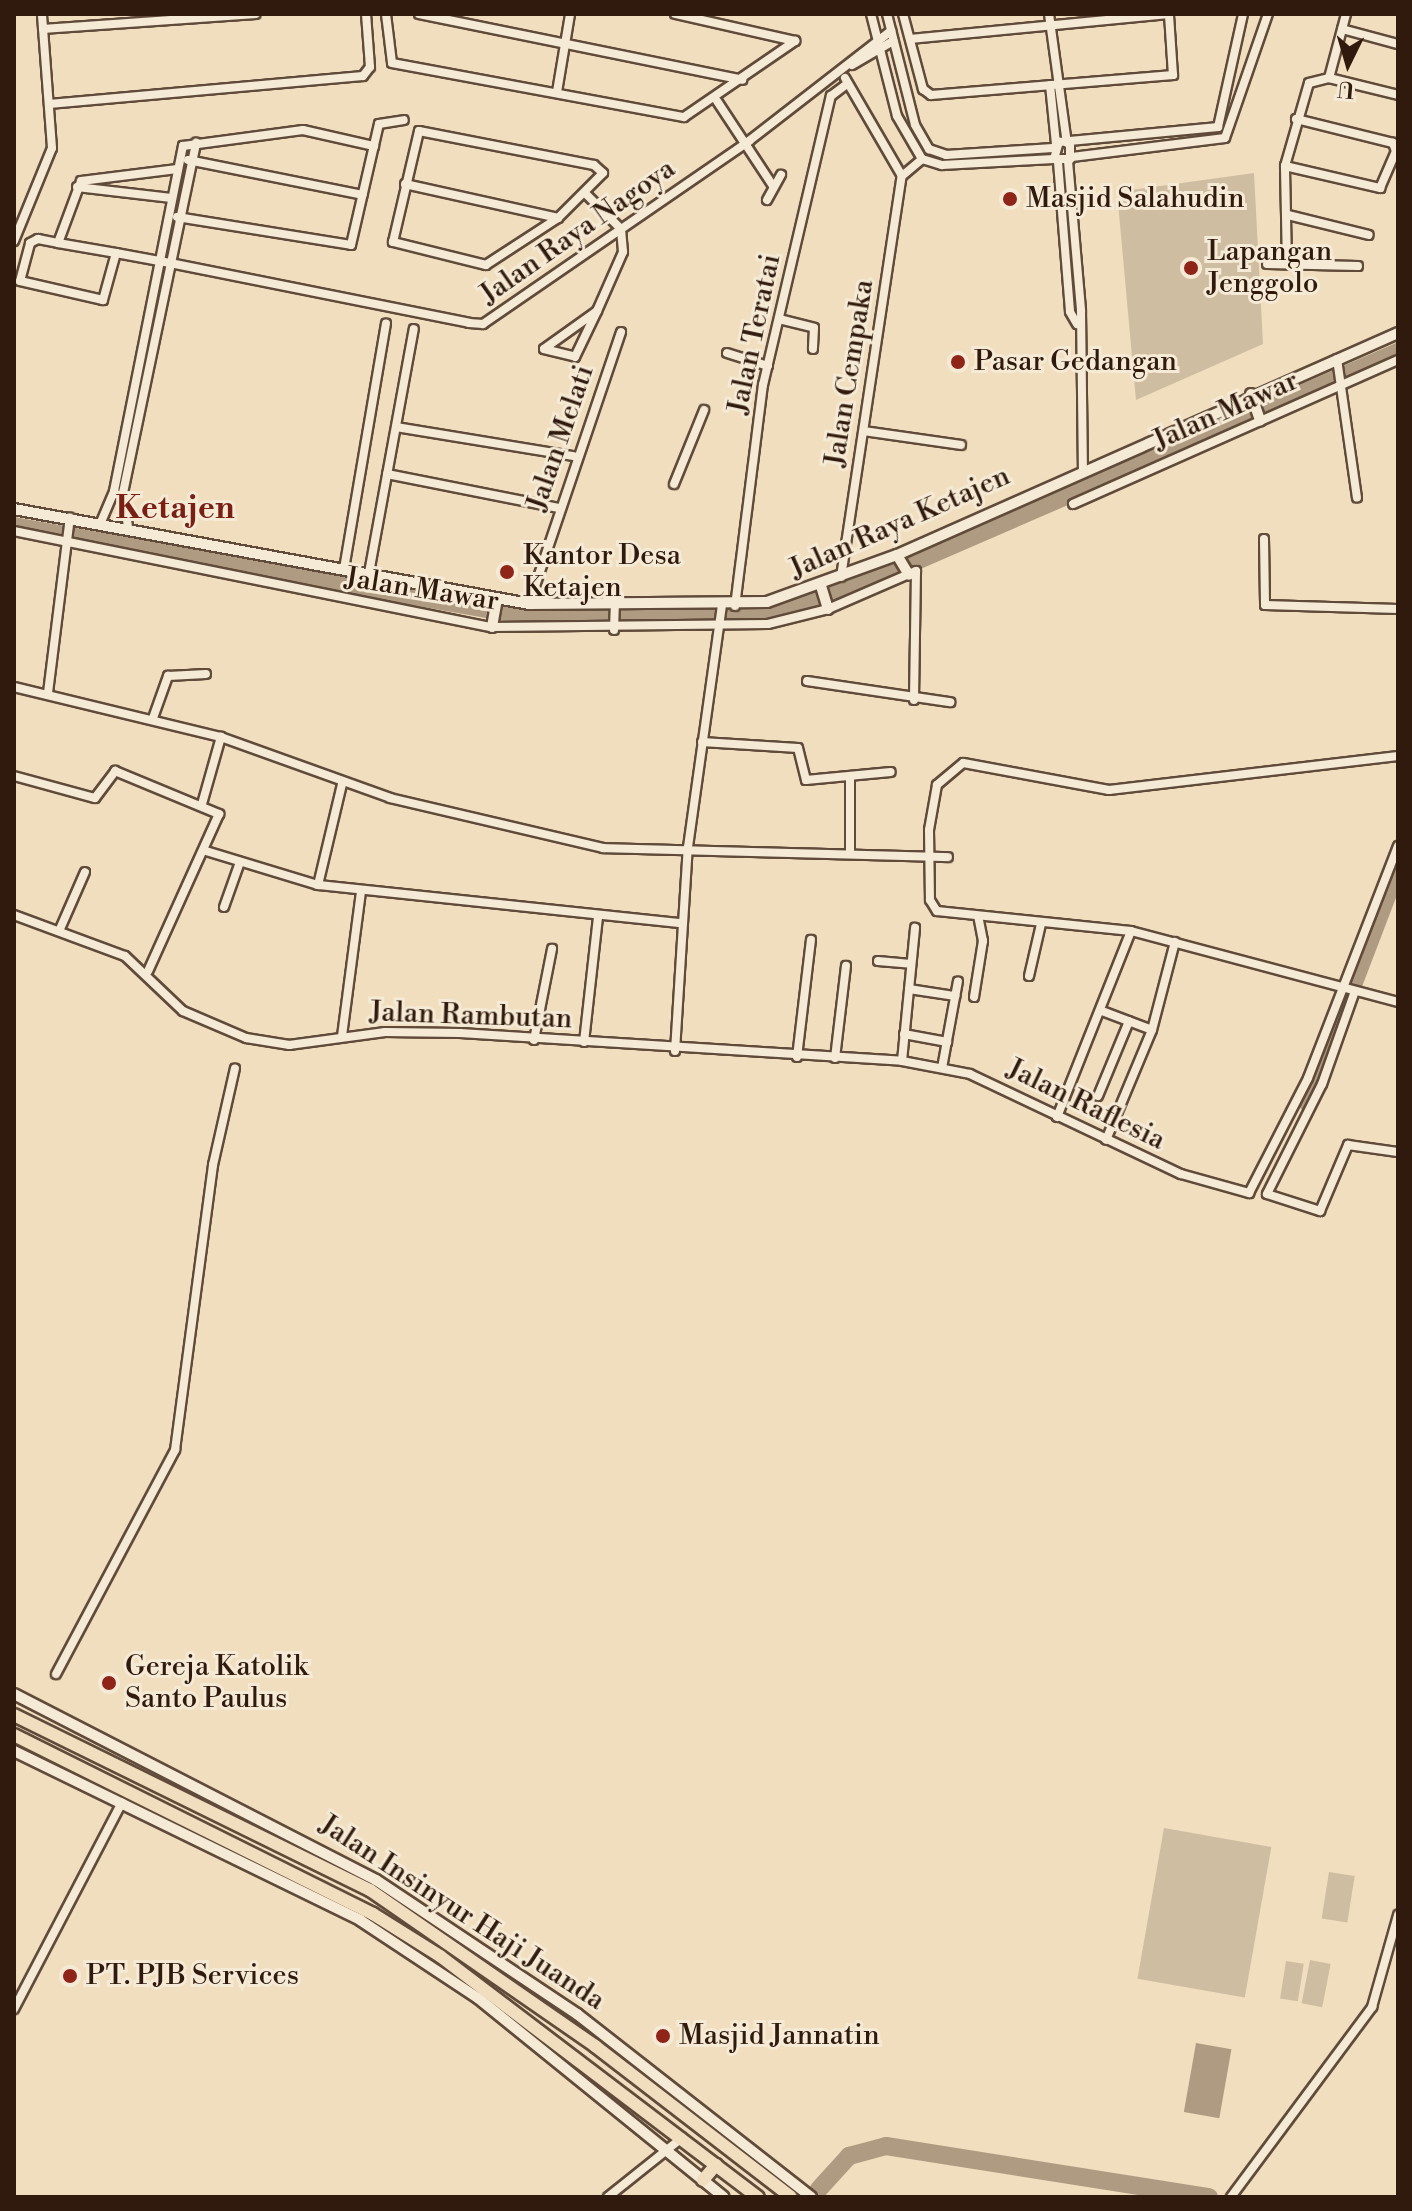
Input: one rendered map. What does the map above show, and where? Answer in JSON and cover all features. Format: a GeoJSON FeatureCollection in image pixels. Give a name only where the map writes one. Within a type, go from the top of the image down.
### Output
{"type":"FeatureCollection","features":[{"type":"Feature","properties":{"kind":"highway","name":"Jalan Insinyur Haji Juanda"},"geometry":{"type":"LineString","coordinates":[[14,1715],[370,1890],[595,2046],[786,2193]]}},
{"type":"Feature","properties":{"kind":"highway","name":"Jalan Insinyur Haji Juanda"},"geometry":{"type":"LineString","coordinates":[[14,1735],[440,1956],[758,2197]]}},
{"type":"Feature","properties":{"kind":"highway"},"geometry":{"type":"LineString","coordinates":[[582,2063],[595,2046]]}},
{"type":"Feature","properties":{"kind":"highway"},"geometry":{"type":"LineString","coordinates":[[703,2180],[716,2165]]}},
{"type":"Feature","properties":{"kind":"street"},"geometry":{"type":"LineString","coordinates":[[14,241],[51,152],[42,14]]}},
{"type":"Feature","properties":{"kind":"street"},"geometry":{"type":"LineString","coordinates":[[43,29],[255,14]]}},
{"type":"Feature","properties":{"kind":"street"},"geometry":{"type":"LineString","coordinates":[[49,104],[365,76],[366,14]]}},
{"type":"Feature","properties":{"kind":"street"},"geometry":{"type":"LineString","coordinates":[[386,14],[392,63],[688,116],[717,101],[794,38],[675,14]]}},
{"type":"Feature","properties":{"kind":"street"},"geometry":{"type":"LineString","coordinates":[[419,14],[742,80]]}},
{"type":"Feature","properties":{"kind":"street"},"geometry":{"type":"LineString","coordinates":[[557,92],[570,14]]}},
{"type":"Feature","properties":{"kind":"street"},"geometry":{"type":"LineString","coordinates":[[871,14],[900,123],[922,159]]}},
{"type":"Feature","properties":{"kind":"street"},"geometry":{"type":"LineString","coordinates":[[887,14],[926,146],[941,155],[1183,134],[1222,122],[1243,15],[1266,17],[1226,137],[1063,160],[979,164],[922,159],[902,176]]}},
{"type":"Feature","properties":{"kind":"street"},"geometry":{"type":"LineString","coordinates":[[903,14],[910,39],[928,95],[1173,75],[1169,14],[910,39]]}},
{"type":"Feature","properties":{"kind":"street"},"geometry":{"type":"LineString","coordinates":[[1049,14],[1054,73],[1060,86],[1069,144],[1063,160],[1062,226],[1077,324]]}},
{"type":"Feature","properties":{"kind":"street"},"geometry":{"type":"LineString","coordinates":[[1329,78],[1346,14]]}},
{"type":"Feature","properties":{"kind":"street"},"geometry":{"type":"LineString","coordinates":[[1342,29],[1398,44]]}},
{"type":"Feature","properties":{"kind":"street","name":"Jalan Raya Nagoya"},"geometry":{"type":"LineString","coordinates":[[58,243],[479,325],[749,141],[878,45],[891,31]]}},
{"type":"Feature","properties":{"kind":"street","name":"Jalan Raya Nagoya"},"geometry":{"type":"LineString","coordinates":[[878,45],[893,41]]}},
{"type":"Feature","properties":{"kind":"street"},"geometry":{"type":"LineString","coordinates":[[1054,73],[1049,87],[1054,146],[1063,160],[1073,226],[1083,469]]}},
{"type":"Feature","properties":{"kind":"street"},"geometry":{"type":"LineString","coordinates":[[1287,264],[1285,166],[1296,119],[1312,79],[1329,78],[1398,95]]}},
{"type":"Feature","properties":{"kind":"street","name":"Jalan Teratai"},"geometry":{"type":"LineString","coordinates":[[735,606],[768,366],[831,95],[847,80],[902,176]]}},
{"type":"Feature","properties":{"kind":"street"},"geometry":{"type":"LineString","coordinates":[[717,101],[749,141],[773,186]]}},
{"type":"Feature","properties":{"kind":"street"},"geometry":{"type":"LineString","coordinates":[[1285,166],[1380,188],[1393,143],[1296,119]]}},
{"type":"Feature","properties":{"kind":"street"},"geometry":{"type":"LineString","coordinates":[[168,215],[351,245],[381,122],[404,120]]}},
{"type":"Feature","properties":{"kind":"street"},"geometry":{"type":"LineString","coordinates":[[165,262],[168,215],[183,146],[303,130],[374,146]]}},
{"type":"Feature","properties":{"kind":"street"},"geometry":{"type":"LineString","coordinates":[[421,131],[599,167],[603,175],[586,194],[558,218],[486,265],[393,242],[405,184],[421,131]]}},
{"type":"Feature","properties":{"kind":"street"},"geometry":{"type":"LineString","coordinates":[[1183,134],[1184,145]]}},
{"type":"Feature","properties":{"kind":"street"},"geometry":{"type":"LineString","coordinates":[[101,522],[118,492],[165,262],[196,143]]}},
{"type":"Feature","properties":{"kind":"street"},"geometry":{"type":"LineString","coordinates":[[978,153],[979,164]]}},
{"type":"Feature","properties":{"kind":"street"},"geometry":{"type":"LineString","coordinates":[[180,158],[363,195]]}},
{"type":"Feature","properties":{"kind":"street"},"geometry":{"type":"LineString","coordinates":[[77,187],[177,169]]}},
{"type":"Feature","properties":{"kind":"street"},"geometry":{"type":"LineString","coordinates":[[767,200],[781,175]]}},
{"type":"Feature","properties":{"kind":"street","name":"Jalan Cempaka"},"geometry":{"type":"LineString","coordinates":[[841,577],[902,176]]}},
{"type":"Feature","properties":{"kind":"street"},"geometry":{"type":"LineString","coordinates":[[405,184],[558,218]]}},
{"type":"Feature","properties":{"kind":"street"},"geometry":{"type":"LineString","coordinates":[[77,187],[171,198]]}},
{"type":"Feature","properties":{"kind":"street"},"geometry":{"type":"LineString","coordinates":[[77,187],[58,243],[31,241],[21,283],[103,300],[116,253]]}},
{"type":"Feature","properties":{"kind":"street"},"geometry":{"type":"LineString","coordinates":[[586,194],[621,229],[623,252],[597,311],[574,358],[545,350],[597,311]]}},
{"type":"Feature","properties":{"kind":"street"},"geometry":{"type":"LineString","coordinates":[[1288,215],[1369,235]]}},
{"type":"Feature","properties":{"kind":"street"},"geometry":{"type":"LineString","coordinates":[[1062,226],[1073,226]]}},
{"type":"Feature","properties":{"kind":"street"},"geometry":{"type":"LineString","coordinates":[[1267,264],[1358,266]]}},
{"type":"Feature","properties":{"kind":"street"},"geometry":{"type":"LineString","coordinates":[[779,319],[814,328],[813,349]]}},
{"type":"Feature","properties":{"kind":"street"},"geometry":{"type":"LineString","coordinates":[[344,569],[386,324]]}},
{"type":"Feature","properties":{"kind":"street"},"geometry":{"type":"LineString","coordinates":[[369,573],[414,329]]}},
{"type":"Feature","properties":{"kind":"street","name":"Jalan Melati"},"geometry":{"type":"LineString","coordinates":[[529,604],[574,456],[621,332]]}},
{"type":"Feature","properties":{"kind":"street","name":"Jalan Raya Ketajen"},"geometry":{"type":"LineString","coordinates":[[14,512],[101,522],[496,600],[721,617],[735,606],[822,589],[841,577],[906,567],[1083,469],[1398,333]]}},
{"type":"Feature","properties":{"kind":"street"},"geometry":{"type":"LineString","coordinates":[[727,353],[768,366]]}},
{"type":"Feature","properties":{"kind":"street","name":"Jalan Mawar"},"geometry":{"type":"LineString","coordinates":[[1073,504],[1340,380],[1398,360]]}},
{"type":"Feature","properties":{"kind":"street"},"geometry":{"type":"LineString","coordinates":[[1337,361],[1357,498]]}},
{"type":"Feature","properties":{"kind":"street"},"geometry":{"type":"LineString","coordinates":[[1252,396],[1259,418]]}},
{"type":"Feature","properties":{"kind":"street"},"geometry":{"type":"LineString","coordinates":[[674,484],[704,410]]}},
{"type":"Feature","properties":{"kind":"street"},"geometry":{"type":"LineString","coordinates":[[396,427],[574,456]]}},
{"type":"Feature","properties":{"kind":"street"},"geometry":{"type":"LineString","coordinates":[[864,431],[961,445]]}},
{"type":"Feature","properties":{"kind":"street"},"geometry":{"type":"LineString","coordinates":[[387,474],[559,508]]}},
{"type":"Feature","properties":{"kind":"street"},"geometry":{"type":"LineString","coordinates":[[118,492],[128,527]]}},
{"type":"Feature","properties":{"kind":"street"},"geometry":{"type":"LineString","coordinates":[[48,693],[70,519]]}},
{"type":"Feature","properties":{"kind":"street","name":"Jalan Mawar"},"geometry":{"type":"LineString","coordinates":[[14,531],[67,537],[268,586],[492,625],[614,629],[828,607],[906,567]]}},
{"type":"Feature","properties":{"kind":"street"},"geometry":{"type":"LineString","coordinates":[[1264,539],[1265,605],[1398,609]]}},
{"type":"Feature","properties":{"kind":"street"},"geometry":{"type":"LineString","coordinates":[[906,567],[914,700]]}},
{"type":"Feature","properties":{"kind":"street"},"geometry":{"type":"LineString","coordinates":[[822,589],[828,607]]}},
{"type":"Feature","properties":{"kind":"street"},"geometry":{"type":"LineString","coordinates":[[492,625],[496,600]]}},
{"type":"Feature","properties":{"kind":"street"},"geometry":{"type":"LineString","coordinates":[[614,629],[615,610]]}},
{"type":"Feature","properties":{"kind":"street"},"geometry":{"type":"LineString","coordinates":[[675,1051],[688,847],[721,617]]}},
{"type":"Feature","properties":{"kind":"street"},"geometry":{"type":"LineString","coordinates":[[153,718],[168,676],[206,674]]}},
{"type":"Feature","properties":{"kind":"street"},"geometry":{"type":"LineString","coordinates":[[807,681],[870,686],[914,700],[950,702]]}},
{"type":"Feature","properties":{"kind":"street"},"geometry":{"type":"LineString","coordinates":[[14,687],[153,718],[221,737],[342,784],[603,848],[850,851],[948,857]]}},
{"type":"Feature","properties":{"kind":"street"},"geometry":{"type":"LineString","coordinates":[[202,804],[221,737]]}},
{"type":"Feature","properties":{"kind":"street"},"geometry":{"type":"LineString","coordinates":[[702,742],[798,748],[805,780],[850,780],[891,772]]}},
{"type":"Feature","properties":{"kind":"street"},"geometry":{"type":"LineString","coordinates":[[1398,756],[1109,790],[958,764],[934,794],[930,855],[932,908],[1041,924],[1131,931],[1398,1002]]}},
{"type":"Feature","properties":{"kind":"street"},"geometry":{"type":"LineString","coordinates":[[14,776],[94,798],[115,771],[202,804],[220,816],[148,971]]}},
{"type":"Feature","properties":{"kind":"street"},"geometry":{"type":"LineString","coordinates":[[850,780],[850,851]]}},
{"type":"Feature","properties":{"kind":"street"},"geometry":{"type":"LineString","coordinates":[[318,885],[342,784]]}},
{"type":"Feature","properties":{"kind":"street"},"geometry":{"type":"LineString","coordinates":[[1398,846],[1316,1081],[1267,1194],[1320,1211],[1348,1145],[1398,1152]]}},
{"type":"Feature","properties":{"kind":"street"},"geometry":{"type":"LineString","coordinates":[[206,851],[318,885],[361,892],[682,923]]}},
{"type":"Feature","properties":{"kind":"street"},"geometry":{"type":"LineString","coordinates":[[224,907],[240,862]]}},
{"type":"Feature","properties":{"kind":"street"},"geometry":{"type":"LineString","coordinates":[[60,929],[85,872]]}},
{"type":"Feature","properties":{"kind":"street"},"geometry":{"type":"LineString","coordinates":[[342,1036],[361,892]]}},
{"type":"Feature","properties":{"kind":"street","name":"Jalan Rambutan"},"geometry":{"type":"LineString","coordinates":[[14,915],[60,929],[148,971],[183,1011],[227,1032],[289,1045],[342,1036],[584,1042],[675,1051]]}},
{"type":"Feature","properties":{"kind":"street"},"geometry":{"type":"LineString","coordinates":[[974,997],[983,941],[978,916]]}},
{"type":"Feature","properties":{"kind":"street"},"geometry":{"type":"LineString","coordinates":[[584,1042],[598,917]]}},
{"type":"Feature","properties":{"kind":"street"},"geometry":{"type":"LineString","coordinates":[[1029,976],[1041,924]]}},
{"type":"Feature","properties":{"kind":"street"},"geometry":{"type":"LineString","coordinates":[[902,1061],[915,928]]}},
{"type":"Feature","properties":{"kind":"street"},"geometry":{"type":"LineString","coordinates":[[1057,1117],[1102,1011],[1131,931]]}},
{"type":"Feature","properties":{"kind":"street"},"geometry":{"type":"LineString","coordinates":[[797,1057],[811,940]]}},
{"type":"Feature","properties":{"kind":"street"},"geometry":{"type":"LineString","coordinates":[[1106,1140],[1152,1030],[1175,942]]}},
{"type":"Feature","properties":{"kind":"street"},"geometry":{"type":"LineString","coordinates":[[534,1040],[552,949]]}},
{"type":"Feature","properties":{"kind":"street"},"geometry":{"type":"LineString","coordinates":[[878,961],[911,964]]}},
{"type":"Feature","properties":{"kind":"street"},"geometry":{"type":"LineString","coordinates":[[835,1058],[846,966]]}},
{"type":"Feature","properties":{"kind":"street"},"geometry":{"type":"LineString","coordinates":[[942,1068],[958,981]]}},
{"type":"Feature","properties":{"kind":"street"},"geometry":{"type":"LineString","coordinates":[[909,989],[955,996]]}},
{"type":"Feature","properties":{"kind":"street","name":"Jalan Raflesia"},"geometry":{"type":"LineString","coordinates":[[675,1051],[902,1061],[942,1068],[1212,1186],[1249,1193],[1316,1081],[1350,989]]}},
{"type":"Feature","properties":{"kind":"street"},"geometry":{"type":"LineString","coordinates":[[1102,1011],[1152,1030]]}},
{"type":"Feature","properties":{"kind":"street"},"geometry":{"type":"LineString","coordinates":[[1098,1096],[1129,1021]]}},
{"type":"Feature","properties":{"kind":"street"},"geometry":{"type":"LineString","coordinates":[[904,1034],[947,1042]]}},
{"type":"Feature","properties":{"kind":"street"},"geometry":{"type":"LineString","coordinates":[[56,1674],[175,1450],[213,1165],[235,1068]]}},
{"type":"Feature","properties":{"kind":"street","name":"Jalan Insinyur Haji Juanda"},"geometry":{"type":"LineString","coordinates":[[14,1694],[319,1847],[604,2034],[811,2197]]}},
{"type":"Feature","properties":{"kind":"street","name":"Jalan Insinyur Haji Juanda"},"geometry":{"type":"LineString","coordinates":[[14,1751],[122,1802],[251,1856],[449,1978],[724,2197]]}},
{"type":"Feature","properties":{"kind":"street"},"geometry":{"type":"LineString","coordinates":[[14,2009],[122,1802]]}},
{"type":"Feature","properties":{"kind":"street"},"geometry":{"type":"LineString","coordinates":[[1232,2195],[1372,2007],[1398,1915]]}},
{"type":"Feature","properties":{"kind":"street"},"geometry":{"type":"LineString","coordinates":[[595,2046],[604,2034]]}},
{"type":"Feature","properties":{"kind":"street"},"geometry":{"type":"LineString","coordinates":[[608,2197],[682,2138]]}},
{"type":"Feature","properties":{"kind":"shaded area","name":"Lapangan Jenggolo"},"geometry":{"type":"Polygon","coordinates":[[[1254,173],[1263,344],[1136,400],[1117,192],[1254,173]]]}},
{"type":"Feature","properties":{"kind":"shaded area"},"geometry":{"type":"Polygon","coordinates":[[[1164,1828],[1271,1847],[1245,1998],[1137,1979],[1164,1828]]]}},
{"type":"Feature","properties":{"kind":"shaded area"},"geometry":{"type":"Polygon","coordinates":[[[1329,1872],[1355,1876],[1347,1922],[1322,1918],[1329,1872]]]}},
{"type":"Feature","properties":{"kind":"shaded area"},"geometry":{"type":"Polygon","coordinates":[[[1310,1960],[1331,1964],[1322,2007],[1302,2003],[1310,1960]]]}},
{"type":"Feature","properties":{"kind":"shaded area"},"geometry":{"type":"Polygon","coordinates":[[[1286,1961],[1304,1964],[1298,2001],[1280,1999],[1286,1961]]]}},
{"type":"Feature","properties":{"kind":"shaded area"},"geometry":{"type":"Polygon","coordinates":[[[1196,2043],[1231,2049],[1219,2118],[1184,2112],[1196,2043]]]}},
{"type":"Feature","properties":{"kind":"waterway"},"geometry":{"type":"LineString","coordinates":[[14,526],[526,616],[774,610],[891,572],[1398,352]]}},
{"type":"Feature","properties":{"kind":"waterway"},"geometry":{"type":"LineString","coordinates":[[1308,1103],[1398,867]]}},
{"type":"Feature","properties":{"kind":"waterway"},"geometry":{"type":"LineString","coordinates":[[819,2189],[849,2156],[886,2146],[1209,2197]]}},
{"type":"Feature","properties":{"kind":"place","name":"Masjid Salahudin"},"geometry":{"type":"Point","coordinates":[1010,199]}},
{"type":"Feature","properties":{"kind":"place","name":"Lapangan Jenggolo"},"geometry":{"type":"Point","coordinates":[1191,268]}},
{"type":"Feature","properties":{"kind":"place","name":"Pasar Gedangan"},"geometry":{"type":"Point","coordinates":[958,362]}},
{"type":"Feature","properties":{"kind":"place","name":"Kantor Desa Ketajen"},"geometry":{"type":"Point","coordinates":[507,572]}},
{"type":"Feature","properties":{"kind":"place","name":"Gereja Katolik Santo Paulus"},"geometry":{"type":"Point","coordinates":[109,1683]}},
{"type":"Feature","properties":{"kind":"place","name":"PT. PJB Services"},"geometry":{"type":"Point","coordinates":[70,1976]}},
{"type":"Feature","properties":{"kind":"place","name":"Masjid Jannatin"},"geometry":{"type":"Point","coordinates":[663,2036]}},
{"type":"Feature","properties":{"kind":"district","name":"Ketajen"},"geometry":{"type":"Point","coordinates":[175,508]}}]}
